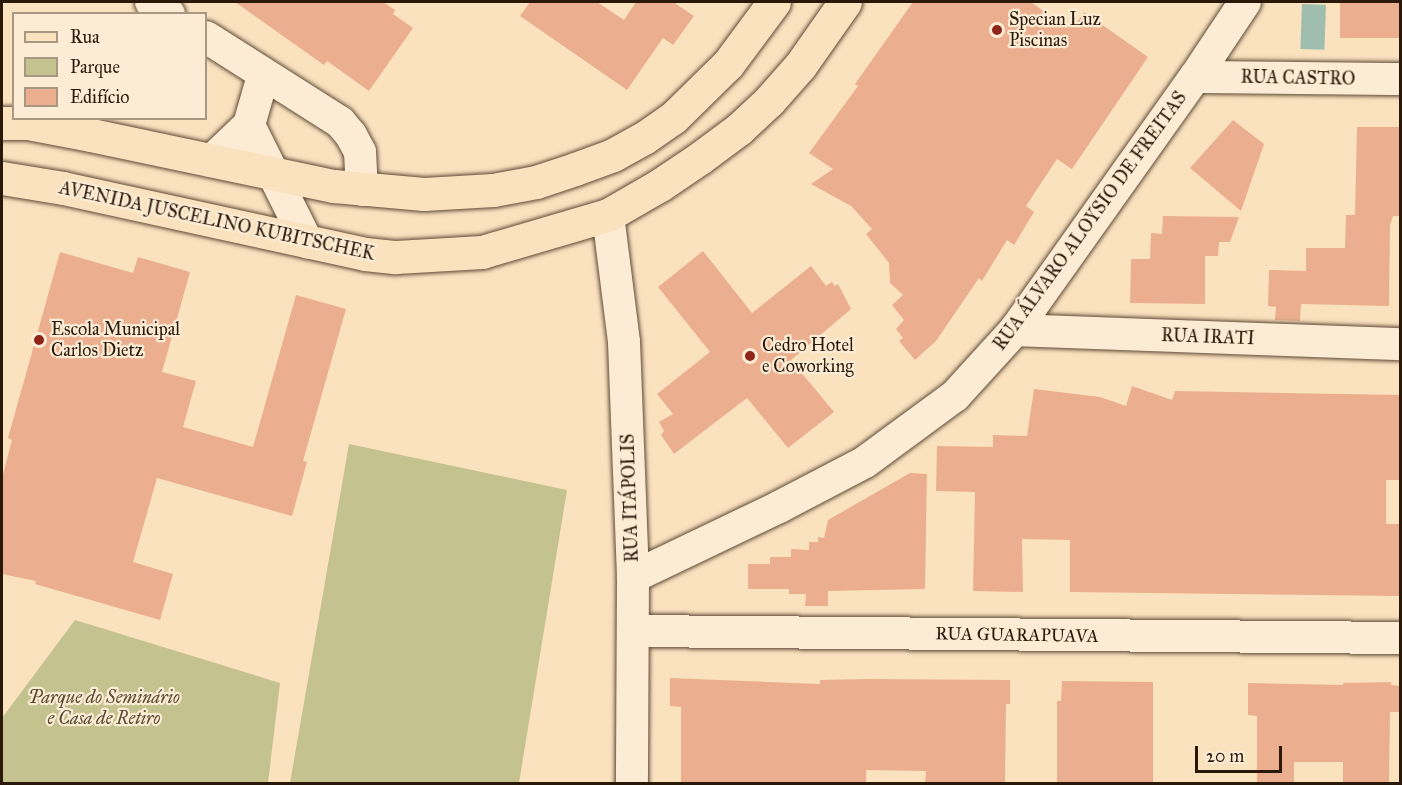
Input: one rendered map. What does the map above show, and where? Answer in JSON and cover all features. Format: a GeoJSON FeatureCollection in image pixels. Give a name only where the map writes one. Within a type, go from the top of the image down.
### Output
{"type":"FeatureCollection","features":[{"type":"Feature","properties":{"kind":"main road"},"geometry":{"type":"LineString","coordinates":[[2,123],[28,123],[362,190],[424,194],[493,190],[536,182],[613,155],[644,138],[681,111],[728,64],[774,2]]}},
{"type":"Feature","properties":{"kind":"main road","name":"AVENIDA JUSCELINO KUBITSCHEK"},"geometry":{"type":"LineString","coordinates":[[2,178],[63,188],[365,254],[396,257],[482,252],[608,214],[660,185],[739,129],[800,66],[842,2]]}},
{"type":"Feature","properties":{"kind":"street"},"geometry":{"type":"LineString","coordinates":[[151,2],[167,12]]}},
{"type":"Feature","properties":{"kind":"street","name":"RUA ÁLVARO ALOYSIO DE FREITAS"},"geometry":{"type":"LineString","coordinates":[[633,577],[865,462],[955,396],[1015,330],[1195,77],[1245,2]]}},
{"type":"Feature","properties":{"kind":"street"},"geometry":{"type":"LineString","coordinates":[[207,39],[263,76],[340,122],[351,135],[360,152],[362,190]]}},
{"type":"Feature","properties":{"kind":"street"},"geometry":{"type":"LineString","coordinates":[[211,161],[249,125],[263,76]]}},
{"type":"Feature","properties":{"kind":"street","name":"RUA CASTRO"},"geometry":{"type":"LineString","coordinates":[[1195,77],[1401,79]]}},
{"type":"Feature","properties":{"kind":"street"},"geometry":{"type":"LineString","coordinates":[[249,125],[307,242]]}},
{"type":"Feature","properties":{"kind":"street","name":"RUA ITÁPOLIS"},"geometry":{"type":"LineString","coordinates":[[608,214],[624,342],[633,577],[632,783]]}},
{"type":"Feature","properties":{"kind":"street","name":"RUA IRATI"},"geometry":{"type":"LineString","coordinates":[[1015,330],[1401,344]]}},
{"type":"Feature","properties":{"kind":"street","name":"RUA GUARAPUAVA"},"geometry":{"type":"LineString","coordinates":[[633,631],[1401,638]]}},
{"type":"Feature","properties":{"kind":"green space"},"geometry":{"type":"Polygon","coordinates":[[[349,444],[567,490],[519,783],[290,783],[349,444]]]}},
{"type":"Feature","properties":{"kind":"green space","name":"Parque do Seminário e Casa de Retiro"},"geometry":{"type":"Polygon","coordinates":[[[75,620],[280,683],[268,783],[2,783],[2,718],[75,620]]]}},
{"type":"Feature","properties":{"kind":"shaded area"},"geometry":{"type":"Polygon","coordinates":[[[1302,4],[1326,5],[1324,50],[1300,49],[1302,4]]]}},
{"type":"Feature","properties":{"kind":"building"},"geometry":{"type":"Polygon","coordinates":[[[235,2],[383,2],[395,10],[393,14],[413,28],[369,91],[327,61],[324,65],[235,2]]]}},
{"type":"Feature","properties":{"kind":"building"},"geometry":{"type":"Polygon","coordinates":[[[530,2],[597,2],[624,20],[636,2],[673,2],[694,16],[673,45],[663,38],[627,90],[520,16],[530,2]]]}},
{"type":"Feature","properties":{"kind":"building"},"geometry":{"type":"Polygon","coordinates":[[[913,2],[1031,2],[1067,28],[1071,22],[1075,25],[1084,12],[1148,57],[1072,169],[1057,159],[1026,206],[1034,212],[1014,245],[1007,240],[982,281],[979,278],[936,341],[915,360],[899,341],[903,338],[896,329],[904,320],[892,305],[903,295],[890,283],[889,263],[866,234],[872,229],[851,206],[811,184],[833,169],[809,153],[858,86],[855,84],[913,2]]]}},
{"type":"Feature","properties":{"kind":"building"},"geometry":{"type":"Polygon","coordinates":[[[1340,2],[1400,2],[1400,38],[1340,38],[1340,2]]]}},
{"type":"Feature","properties":{"kind":"building"},"geometry":{"type":"Polygon","coordinates":[[[1233,120],[1264,144],[1241,211],[1190,168],[1233,120]]]}},
{"type":"Feature","properties":{"kind":"building"},"geometry":{"type":"Polygon","coordinates":[[[1357,127],[1401,127],[1401,216],[1393,216],[1390,225],[1389,306],[1301,304],[1300,321],[1275,320],[1276,307],[1268,306],[1269,270],[1306,271],[1306,248],[1345,248],[1346,215],[1355,215],[1357,127]]]}},
{"type":"Feature","properties":{"kind":"building"},"geometry":{"type":"Polygon","coordinates":[[[1163,216],[1239,217],[1230,242],[1219,242],[1218,256],[1205,256],[1205,304],[1130,303],[1131,259],[1150,259],[1151,233],[1162,234],[1163,216]]]}},
{"type":"Feature","properties":{"kind":"building","name":"Cedro Hotel e Coworking"},"geometry":{"type":"Polygon","coordinates":[[[703,251],[752,313],[811,266],[826,286],[832,282],[835,286],[838,284],[851,309],[791,360],[834,412],[788,448],[747,398],[674,454],[661,435],[664,431],[659,422],[673,414],[657,394],[710,352],[658,287],[703,251]]]}},
{"type":"Feature","properties":{"kind":"building"},"geometry":{"type":"Polygon","coordinates":[[[60,252],[133,273],[138,257],[190,272],[162,372],[196,381],[183,427],[253,447],[296,295],[346,309],[303,461],[307,462],[292,516],[157,478],[133,562],[173,574],[160,620],[35,584],[36,581],[2,574],[2,478],[12,440],[8,438],[60,252]]]}},
{"type":"Feature","properties":{"kind":"building"},"geometry":{"type":"Polygon","coordinates":[[[1132,386],[1172,400],[1175,391],[1401,395],[1401,480],[1386,480],[1386,524],[1401,524],[1401,596],[1070,592],[1070,540],[1022,539],[1023,592],[973,591],[975,492],[936,491],[937,446],[993,447],[993,435],[1027,436],[1034,389],[1100,397],[1126,406],[1132,386]]]}},
{"type":"Feature","properties":{"kind":"building"},"geometry":{"type":"Polygon","coordinates":[[[910,473],[927,474],[925,589],[828,591],[828,606],[805,606],[806,594],[789,594],[789,589],[748,589],[748,564],[770,564],[770,557],[791,557],[791,549],[809,550],[809,542],[818,542],[818,537],[824,538],[828,520],[910,473]]]}},
{"type":"Feature","properties":{"kind":"building"},"geometry":{"type":"Polygon","coordinates":[[[670,678],[820,684],[820,680],[867,679],[1010,680],[1010,704],[1006,704],[1005,783],[925,783],[926,771],[866,770],[866,783],[681,783],[681,707],[670,706],[670,678]]]}},
{"type":"Feature","properties":{"kind":"building"},"geometry":{"type":"Polygon","coordinates":[[[1062,681],[1153,682],[1153,783],[1057,783],[1057,701],[1061,701],[1062,681]]]}},
{"type":"Feature","properties":{"kind":"building"},"geometry":{"type":"Polygon","coordinates":[[[1391,682],[1391,685],[1401,686],[1401,712],[1390,712],[1389,783],[1343,783],[1343,762],[1294,762],[1294,783],[1257,783],[1257,716],[1248,715],[1248,683],[1343,685],[1343,683],[1391,682]]]}},
{"type":"Feature","properties":{"kind":"place","name":"Specian Luz Piscinas"},"geometry":{"type":"Point","coordinates":[997,30]}},
{"type":"Feature","properties":{"kind":"place","name":"Escola Municipal Carlos Dietz"},"geometry":{"type":"Point","coordinates":[39,340]}},
{"type":"Feature","properties":{"kind":"place","name":"Cedro Hotel e Coworking"},"geometry":{"type":"Point","coordinates":[750,356]}}]}
